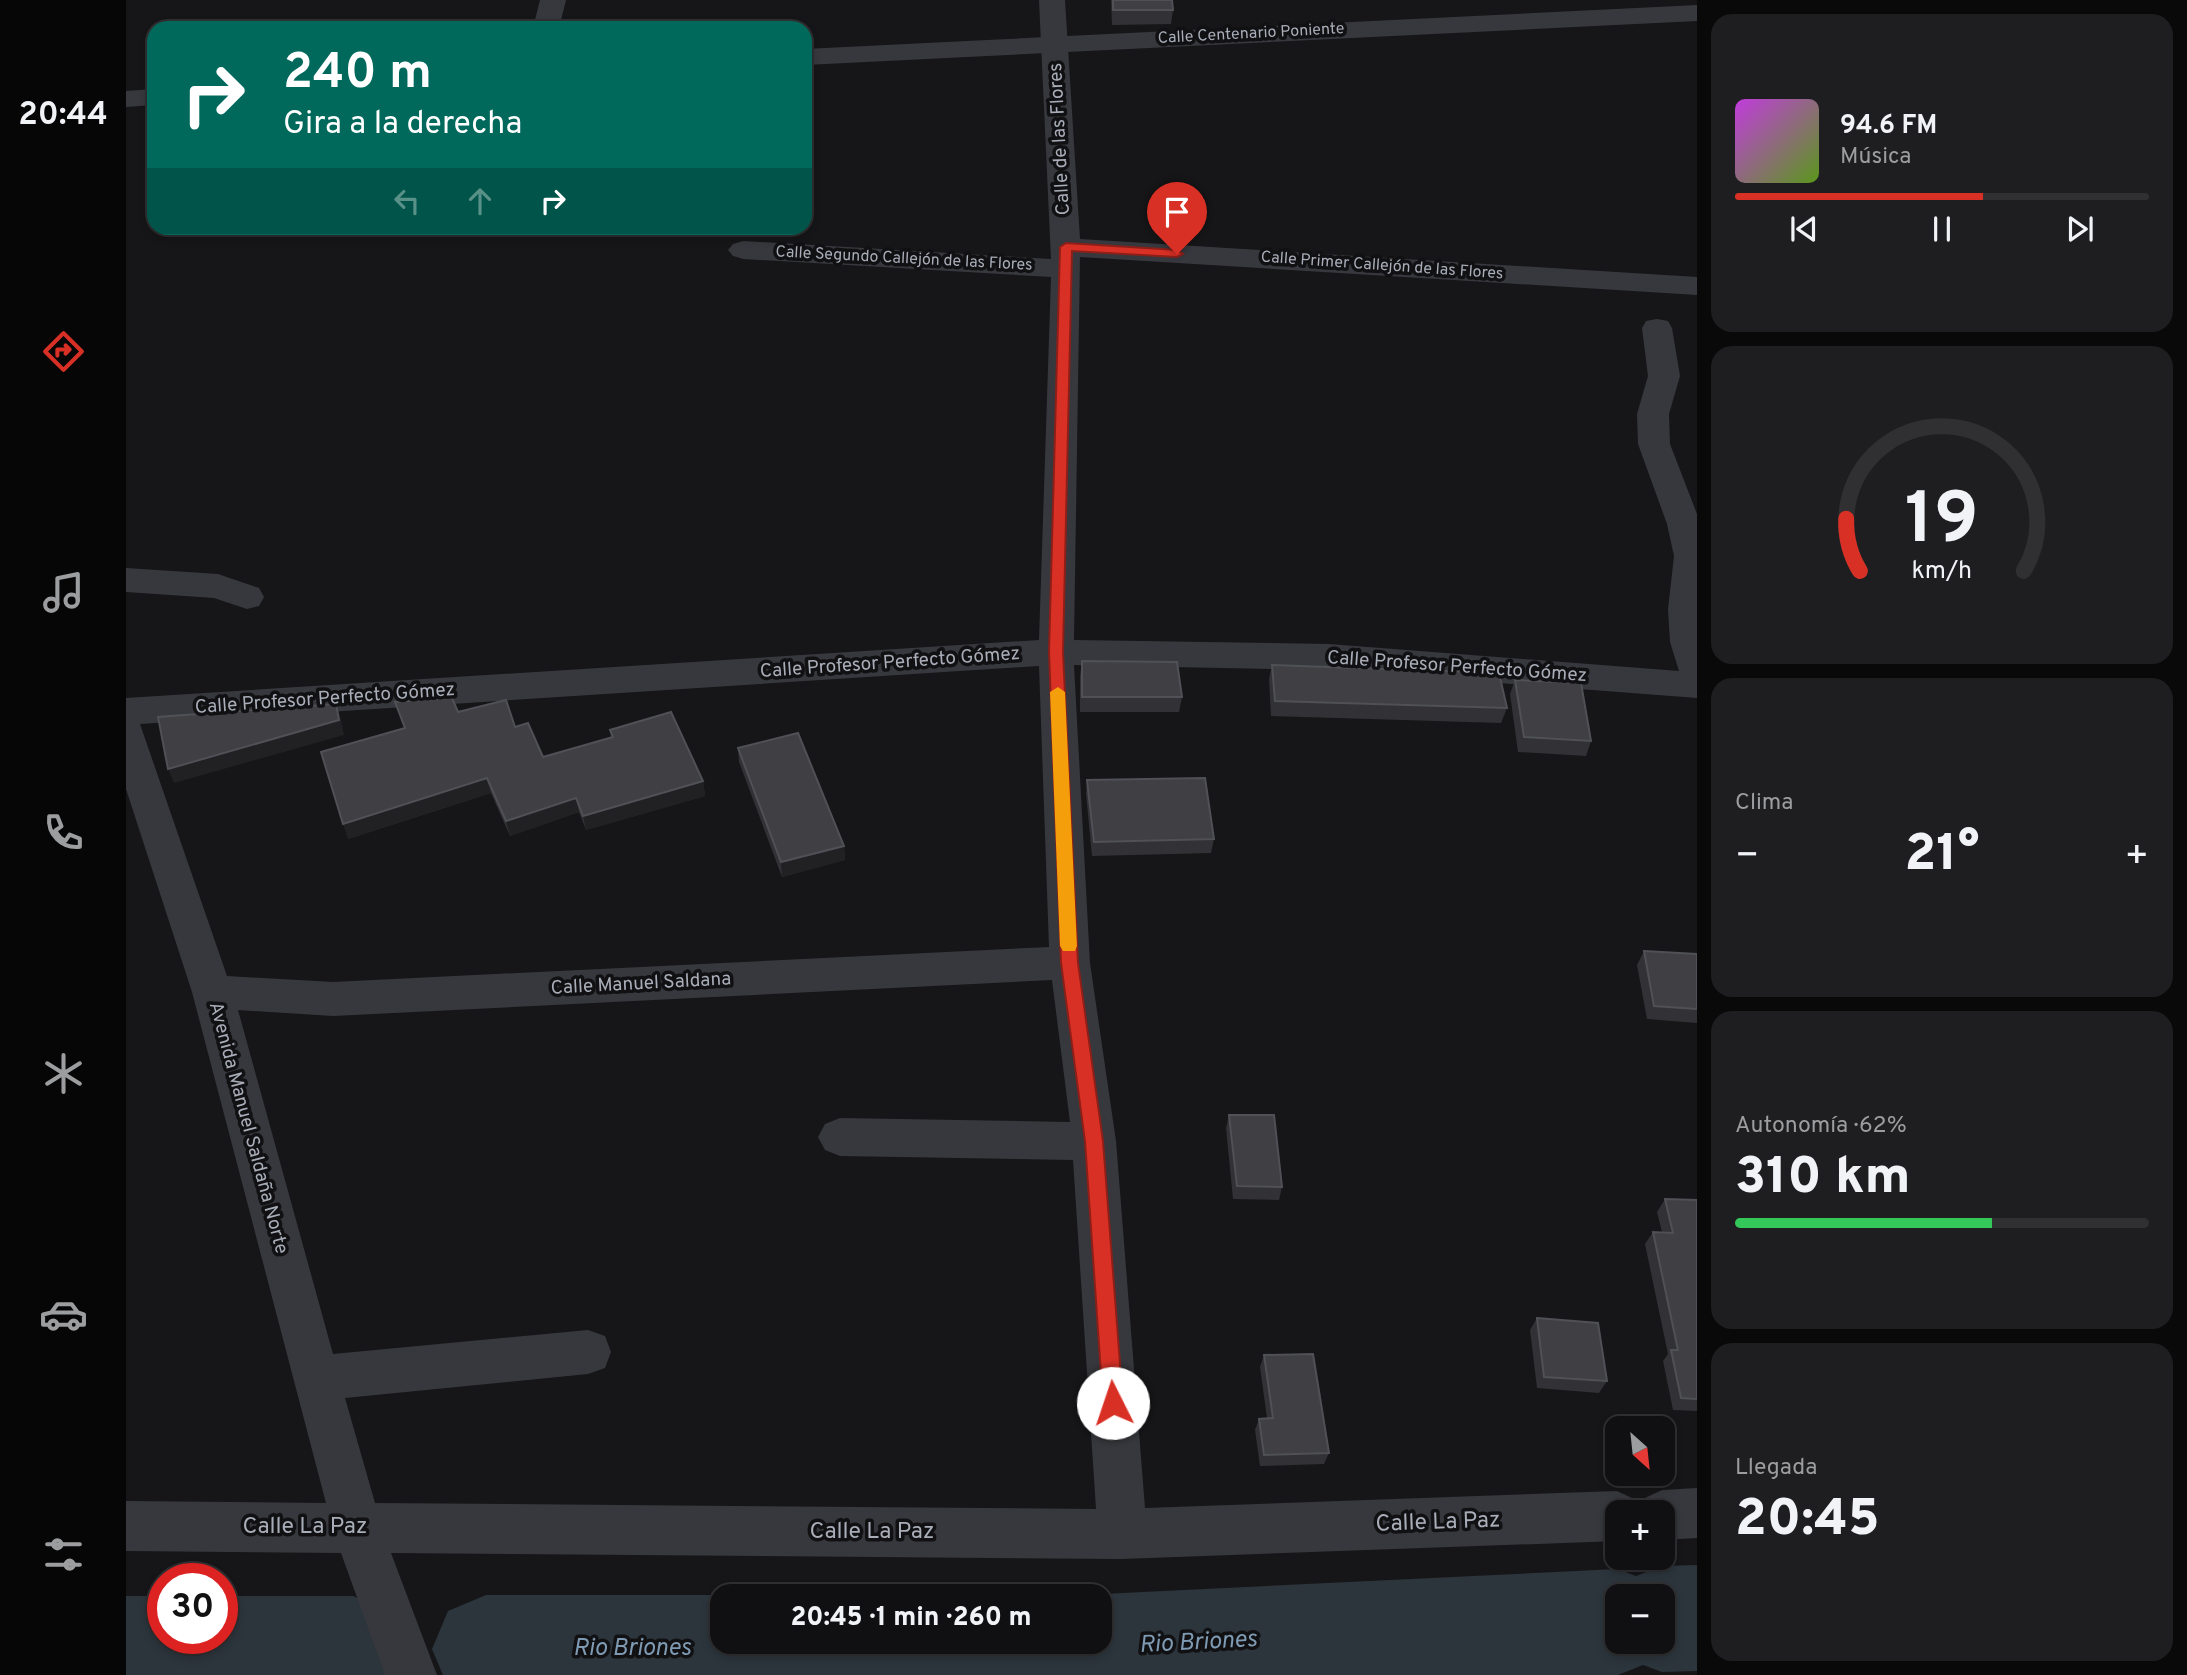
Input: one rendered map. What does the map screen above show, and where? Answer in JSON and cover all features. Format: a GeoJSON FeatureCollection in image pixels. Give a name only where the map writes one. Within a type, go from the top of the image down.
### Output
{"type":"FeatureCollection","features":[{"type":"Feature","properties":{"kind":"street"},"geometry":{"type":"LineString","coordinates":[[548,21],[553,0]]}},
{"type":"Feature","properties":{"kind":"street","name":"Calle de las Flores"},"geometry":{"type":"LineString","coordinates":[[1052,0],[1066,258],[1056,652],[1070,963],[1094,1141],[1122,1534]]}},
{"type":"Feature","properties":{"kind":"street","name":"Calle Centenario Poniente"},"geometry":{"type":"LineString","coordinates":[[812,57],[1697,13]]}},
{"type":"Feature","properties":{"kind":"street"},"geometry":{"type":"LineString","coordinates":[[126,99],[147,98]]}},
{"type":"Feature","properties":{"kind":"street","name":"Calle Segundo Callejón de las Flores"},"geometry":{"type":"LineString","coordinates":[[743,250],[1066,258]]}},
{"type":"Feature","properties":{"kind":"street","name":"Calle Primer Callejón de las Flores"},"geometry":{"type":"LineString","coordinates":[[1066,258],[1697,286]]}},
{"type":"Feature","properties":{"kind":"street"},"geometry":{"type":"LineString","coordinates":[[1657,328],[1664,376],[1653,414],[1654,444],[1684,524],[1691,555],[1685,609],[1688,642],[1697,671]]}},
{"type":"Feature","properties":{"kind":"street"},"geometry":{"type":"LineString","coordinates":[[126,580],[218,586],[247,597]]}},
{"type":"Feature","properties":{"kind":"street","name":"Calle Profesor Perfecto Gómez"},"geometry":{"type":"LineString","coordinates":[[126,711],[1056,652],[1329,657],[1697,685]]}},
{"type":"Feature","properties":{"kind":"street","name":"Avenida Manuel Saldaña Norte"},"geometry":{"type":"LineString","coordinates":[[126,732],[212,992],[357,1528],[411,1675]]}},
{"type":"Feature","properties":{"kind":"street","name":"Calle Manuel Saldana"},"geometry":{"type":"LineString","coordinates":[[212,992],[333,999],[1070,963]]}},
{"type":"Feature","properties":{"kind":"street"},"geometry":{"type":"LineString","coordinates":[[840,1137],[1094,1141]]}},
{"type":"Feature","properties":{"kind":"street"},"geometry":{"type":"LineString","coordinates":[[317,1378],[587,1352]]}},
{"type":"Feature","properties":{"kind":"street"},"geometry":{"type":"LineString","coordinates":[[1675,1514],[1697,1513]]}},
{"type":"Feature","properties":{"kind":"street","name":"Calle La Paz"},"geometry":{"type":"LineString","coordinates":[[126,1526],[1122,1534],[1605,1516]]}},
{"type":"Feature","properties":{"kind":"building"},"geometry":{"type":"Polygon","coordinates":[[[1113,0],[1172,0],[1173,10],[1113,10],[1113,0]]]}},
{"type":"Feature","properties":{"kind":"building"},"geometry":{"type":"Polygon","coordinates":[[[1082,661],[1177,662],[1182,697],[1082,697],[1082,661]]]}},
{"type":"Feature","properties":{"kind":"building"},"geometry":{"type":"Polygon","coordinates":[[[1272,665],[1499,673],[1507,708],[1275,701],[1272,665]]]}},
{"type":"Feature","properties":{"kind":"building"},"geometry":{"type":"Polygon","coordinates":[[[1515,680],[1581,683],[1591,741],[1524,737],[1515,680]]]}},
{"type":"Feature","properties":{"kind":"building"},"geometry":{"type":"Polygon","coordinates":[[[452,698],[458,712],[506,700],[515,727],[528,723],[543,757],[613,737],[610,730],[671,712],[703,781],[583,816],[576,798],[506,821],[487,778],[343,824],[321,752],[405,728],[395,702],[452,698]]]}},
{"type":"Feature","properties":{"kind":"building"},"geometry":{"type":"Polygon","coordinates":[[[336,704],[339,720],[168,769],[158,717],[336,704]]]}},
{"type":"Feature","properties":{"kind":"building"},"geometry":{"type":"Polygon","coordinates":[[[798,733],[844,846],[781,862],[738,748],[798,733]]]}},
{"type":"Feature","properties":{"kind":"building"},"geometry":{"type":"Polygon","coordinates":[[[1205,778],[1214,839],[1094,842],[1087,780],[1205,778]]]}},
{"type":"Feature","properties":{"kind":"building"},"geometry":{"type":"Polygon","coordinates":[[[1644,951],[1697,954],[1697,1009],[1654,1006],[1644,951]]]}},
{"type":"Feature","properties":{"kind":"building"},"geometry":{"type":"Polygon","coordinates":[[[1229,1115],[1274,1115],[1282,1187],[1237,1186],[1229,1115]]]}},
{"type":"Feature","properties":{"kind":"building"},"geometry":{"type":"Polygon","coordinates":[[[1665,1199],[1697,1200],[1697,1399],[1681,1398],[1671,1350],[1678,1350],[1653,1232],[1673,1233],[1665,1199]]]}},
{"type":"Feature","properties":{"kind":"building"},"geometry":{"type":"Polygon","coordinates":[[[1537,1318],[1598,1323],[1607,1381],[1544,1377],[1537,1318]]]}},
{"type":"Feature","properties":{"kind":"building"},"geometry":{"type":"Polygon","coordinates":[[[1313,1354],[1329,1453],[1264,1455],[1259,1419],[1273,1418],[1264,1355],[1313,1354]]]}},
{"type":"Feature","properties":{"kind":"waterway","name":"Rio Briones"},"geometry":{"type":"LineString","coordinates":[[1675,1619],[1697,1618]]}},
{"type":"Feature","properties":{"kind":"waterway","name":"Rio Briones"},"geometry":{"type":"LineString","coordinates":[[486,1649],[1081,1649],[1605,1623]]}},
{"type":"Feature","properties":{"kind":"waterway","name":"Rio Briones"},"geometry":{"type":"LineString","coordinates":[[126,1650],[353,1650]]}},
{"type":"Feature","properties":{"kind":"slow traffic"},"geometry":{"type":"LineString","coordinates":[[1058,692],[1069,946]]}},
{"type":"Feature","properties":{"kind":"route"},"geometry":{"type":"LineString","coordinates":[[1113,1403],[1094,1141],[1070,963],[1056,652],[1066,247],[1177,254]]}}]}
